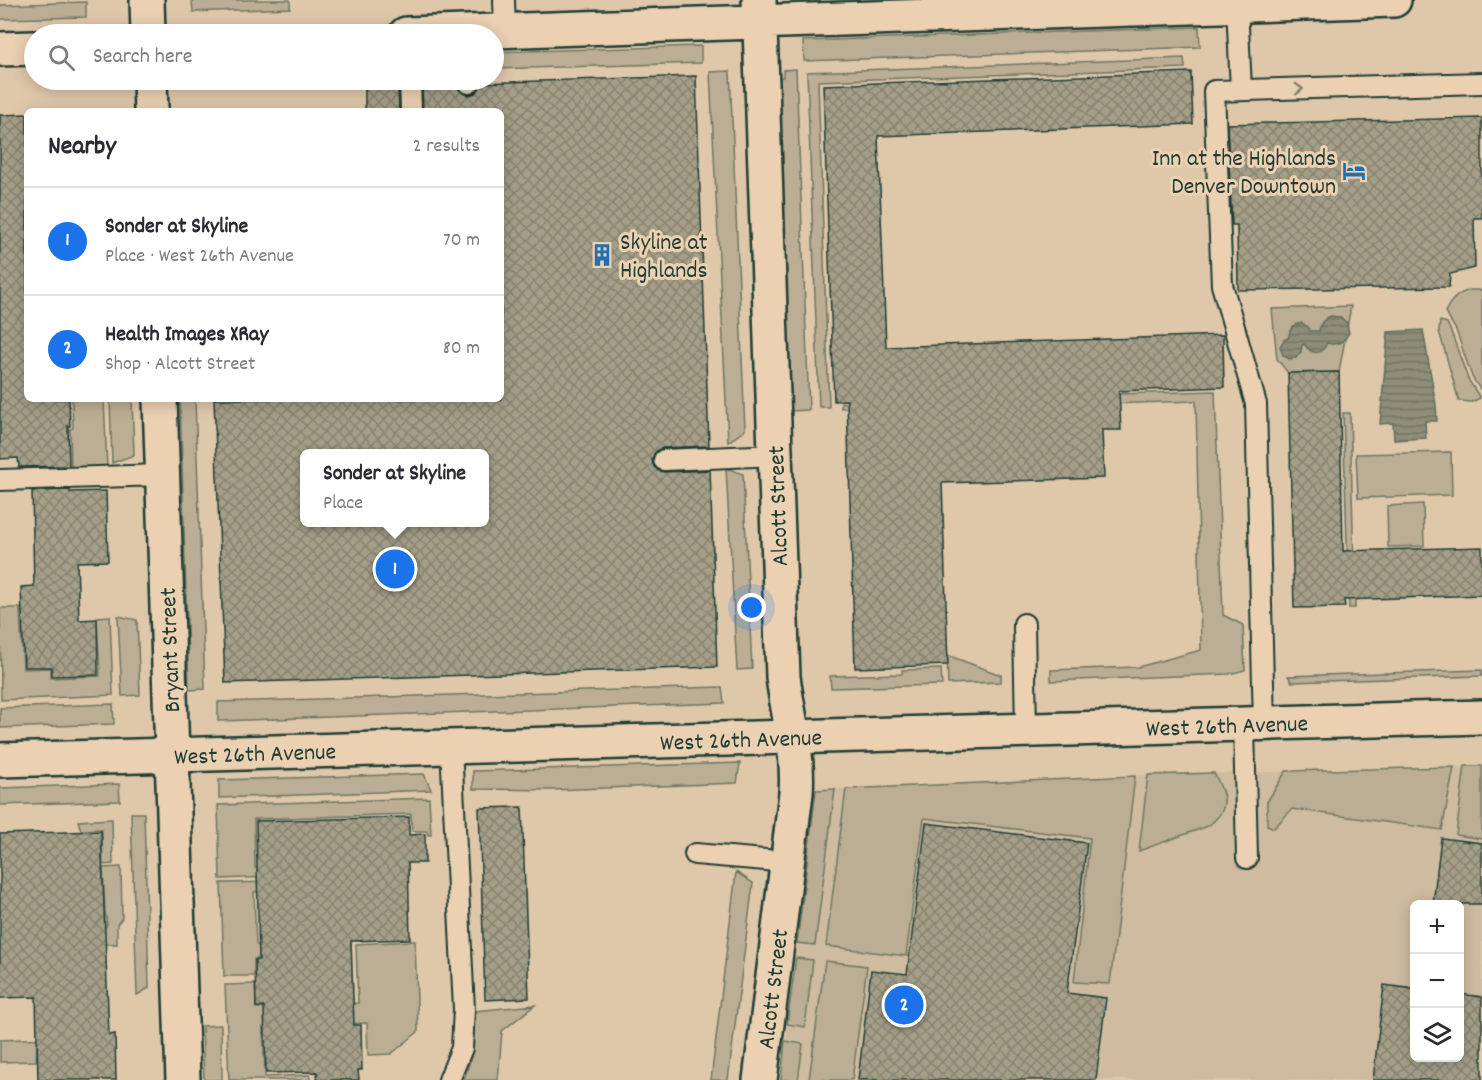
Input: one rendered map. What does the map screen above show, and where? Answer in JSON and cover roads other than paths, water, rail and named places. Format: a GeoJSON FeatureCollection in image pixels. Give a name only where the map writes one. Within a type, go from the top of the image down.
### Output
{"type":"FeatureCollection","features":[{"type":"Feature","properties":{"kind":"street"},"geometry":{"type":"LineString","coordinates":[[147,0],[148,24]]}},
{"type":"Feature","properties":{"kind":"street"},"geometry":{"type":"LineString","coordinates":[[487,24],[505,16],[1089,5],[1237,6],[1281,2],[1394,0]]}},
{"type":"Feature","properties":{"kind":"street","name":"Alcott Street"},"geometry":{"type":"LineString","coordinates":[[760,11],[783,676],[796,758],[797,785],[760,1080]]}},
{"type":"Feature","properties":{"kind":"street"},"geometry":{"type":"LineString","coordinates":[[0,49],[24,48]]}},
{"type":"Feature","properties":{"kind":"street"},"geometry":{"type":"LineString","coordinates":[[150,90],[151,108]]}},
{"type":"Feature","properties":{"kind":"street","name":"Bryant Street"},"geometry":{"type":"LineString","coordinates":[[160,402],[183,1080]]}},
{"type":"Feature","properties":{"kind":"street","name":"West 26th Avenue"},"geometry":{"type":"LineString","coordinates":[[0,760],[1482,717]]}},
{"type":"Feature","properties":{"kind":"lane"},"geometry":{"type":"LineString","coordinates":[[1237,6],[1241,90]]}},
{"type":"Feature","properties":{"kind":"lane"},"geometry":{"type":"LineString","coordinates":[[1247,858],[1254,724],[1256,404],[1222,285],[1214,91],[1482,83]]}},
{"type":"Feature","properties":{"kind":"lane"},"geometry":{"type":"LineString","coordinates":[[410,90],[411,108]]}},
{"type":"Feature","properties":{"kind":"lane"},"geometry":{"type":"LineString","coordinates":[[664,460],[775,455]]}},
{"type":"Feature","properties":{"kind":"lane"},"geometry":{"type":"LineString","coordinates":[[0,480],[163,475]]}},
{"type":"Feature","properties":{"kind":"lane"},"geometry":{"type":"LineString","coordinates":[[1024,624],[1026,730]]}},
{"type":"Feature","properties":{"kind":"lane"},"geometry":{"type":"LineString","coordinates":[[449,1080],[462,1048],[464,1010],[452,747]]}},
{"type":"Feature","properties":{"kind":"lane"},"geometry":{"type":"LineString","coordinates":[[696,854],[788,862]]}},
{"type":"Feature","properties":{"kind":"place","name":"Inn at the Highlands Denver Downtown"},"geometry":{"type":"Point","coordinates":[1354,171]}},
{"type":"Feature","properties":{"kind":"place","name":"Skyline at Highlands"},"geometry":{"type":"Point","coordinates":[602,255]}},
{"type":"Feature","properties":{"kind":"place","name":"Sonder at Skyline"},"geometry":{"type":"Point","coordinates":[395,569]}},
{"type":"Feature","properties":{"kind":"place","name":"Health Images XRay"},"geometry":{"type":"Point","coordinates":[904,1005]}}]}
